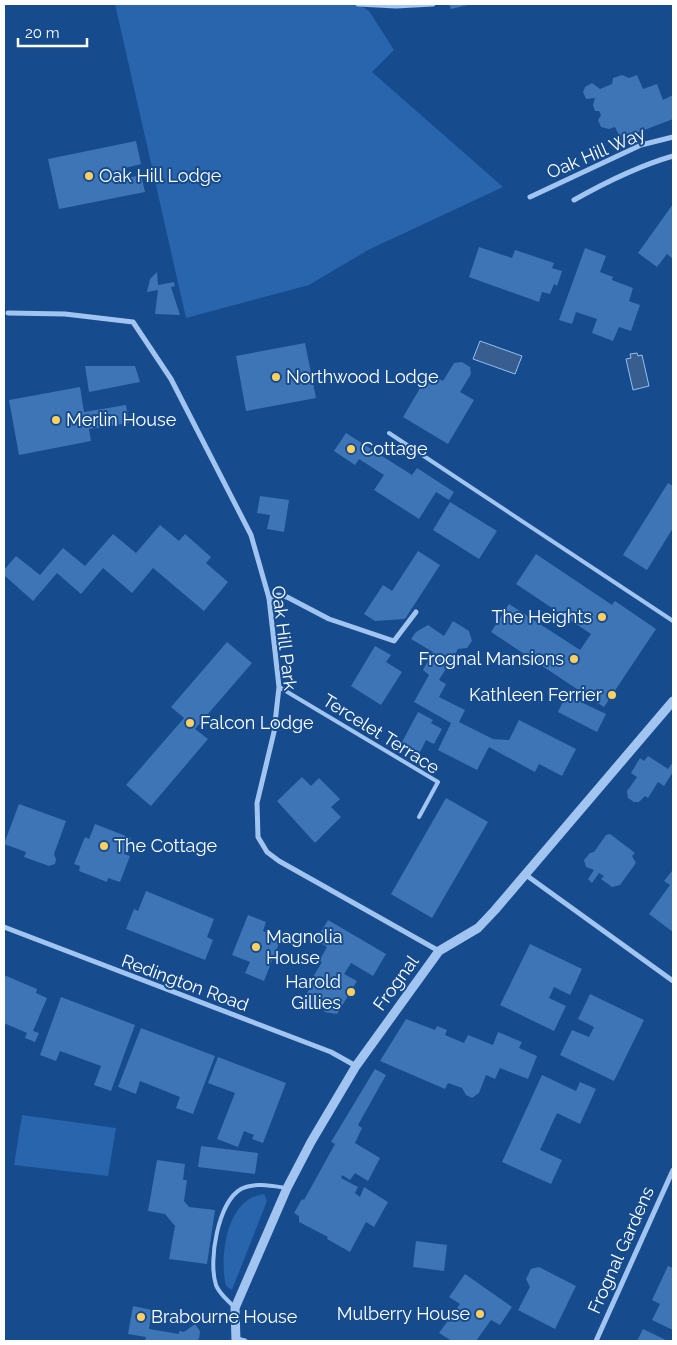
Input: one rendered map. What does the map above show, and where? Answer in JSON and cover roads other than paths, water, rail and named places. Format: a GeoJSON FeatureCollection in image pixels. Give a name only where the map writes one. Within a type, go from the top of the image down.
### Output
{"type":"FeatureCollection","features":[{"type":"Feature","properties":{"kind":"street"},"geometry":{"type":"LineString","coordinates":[[358,4],[396,6],[433,4]]}},
{"type":"Feature","properties":{"kind":"street","name":"Oak Hill Way"},"geometry":{"type":"LineString","coordinates":[[530,197],[641,145],[673,137]]}},
{"type":"Feature","properties":{"kind":"street","name":"Oak Hill Way"},"geometry":{"type":"LineString","coordinates":[[574,200],[616,177],[650,162],[673,156]]}},
{"type":"Feature","properties":{"kind":"street","name":"Oak Hill Park"},"geometry":{"type":"LineString","coordinates":[[8,313],[65,314],[133,322],[171,379],[251,535],[269,598],[279,687],[274,732],[257,803],[258,837],[267,852],[279,861],[439,952]]}},
{"type":"Feature","properties":{"kind":"street"},"geometry":{"type":"LineString","coordinates":[[269,598],[278,595],[287,596],[329,619],[394,641],[416,612]]}},
{"type":"Feature","properties":{"kind":"street","name":"Frognal"},"geometry":{"type":"LineString","coordinates":[[239,1341],[235,1308],[287,1188],[310,1142],[356,1066],[439,952],[478,928],[526,875],[673,701]]}},
{"type":"Feature","properties":{"kind":"street"},"geometry":{"type":"LineString","coordinates":[[526,875],[673,981]]}},
{"type":"Feature","properties":{"kind":"street","name":"Redington Road"},"geometry":{"type":"LineString","coordinates":[[4,928],[331,1052],[356,1066]]}},
{"type":"Feature","properties":{"kind":"street","name":"Frognal Gardens"},"geometry":{"type":"LineString","coordinates":[[596,1341],[673,1170]]}},
{"type":"Feature","properties":{"kind":"lane"},"geometry":{"type":"LineString","coordinates":[[389,433],[673,621]]}},
{"type":"Feature","properties":{"kind":"lane","name":"Tercelet Terrace"},"geometry":{"type":"LineString","coordinates":[[279,687],[438,782],[419,817]]}},
{"type":"Feature","properties":{"kind":"lane"},"geometry":{"type":"LineString","coordinates":[[235,1308],[220,1292],[213,1274],[214,1243],[221,1218],[231,1198],[241,1189],[263,1185],[287,1188]]}},
{"type":"Feature","properties":{"kind":"place","name":"Oak Hill Lodge"},"geometry":{"type":"Point","coordinates":[89,176]}},
{"type":"Feature","properties":{"kind":"place","name":"Northwood Lodge"},"geometry":{"type":"Point","coordinates":[276,377]}},
{"type":"Feature","properties":{"kind":"place","name":"Merlin House"},"geometry":{"type":"Point","coordinates":[56,420]}},
{"type":"Feature","properties":{"kind":"place","name":"Cottage"},"geometry":{"type":"Point","coordinates":[351,449]}},
{"type":"Feature","properties":{"kind":"place","name":"The Heights"},"geometry":{"type":"Point","coordinates":[602,617]}},
{"type":"Feature","properties":{"kind":"place","name":"Frognal Mansions"},"geometry":{"type":"Point","coordinates":[574,659]}},
{"type":"Feature","properties":{"kind":"place","name":"Kathleen Ferrier"},"geometry":{"type":"Point","coordinates":[612,695]}},
{"type":"Feature","properties":{"kind":"place","name":"Falcon Lodge"},"geometry":{"type":"Point","coordinates":[190,723]}},
{"type":"Feature","properties":{"kind":"place","name":"The Cottage"},"geometry":{"type":"Point","coordinates":[104,846]}},
{"type":"Feature","properties":{"kind":"place","name":"Magnolia House"},"geometry":{"type":"Point","coordinates":[256,947]}},
{"type":"Feature","properties":{"kind":"place","name":"Harold Gillies"},"geometry":{"type":"Point","coordinates":[351,992]}},
{"type":"Feature","properties":{"kind":"place","name":"Mulberry House"},"geometry":{"type":"Point","coordinates":[480,1314]}},
{"type":"Feature","properties":{"kind":"place","name":"Brabourne House"},"geometry":{"type":"Point","coordinates":[141,1317]}}]}
